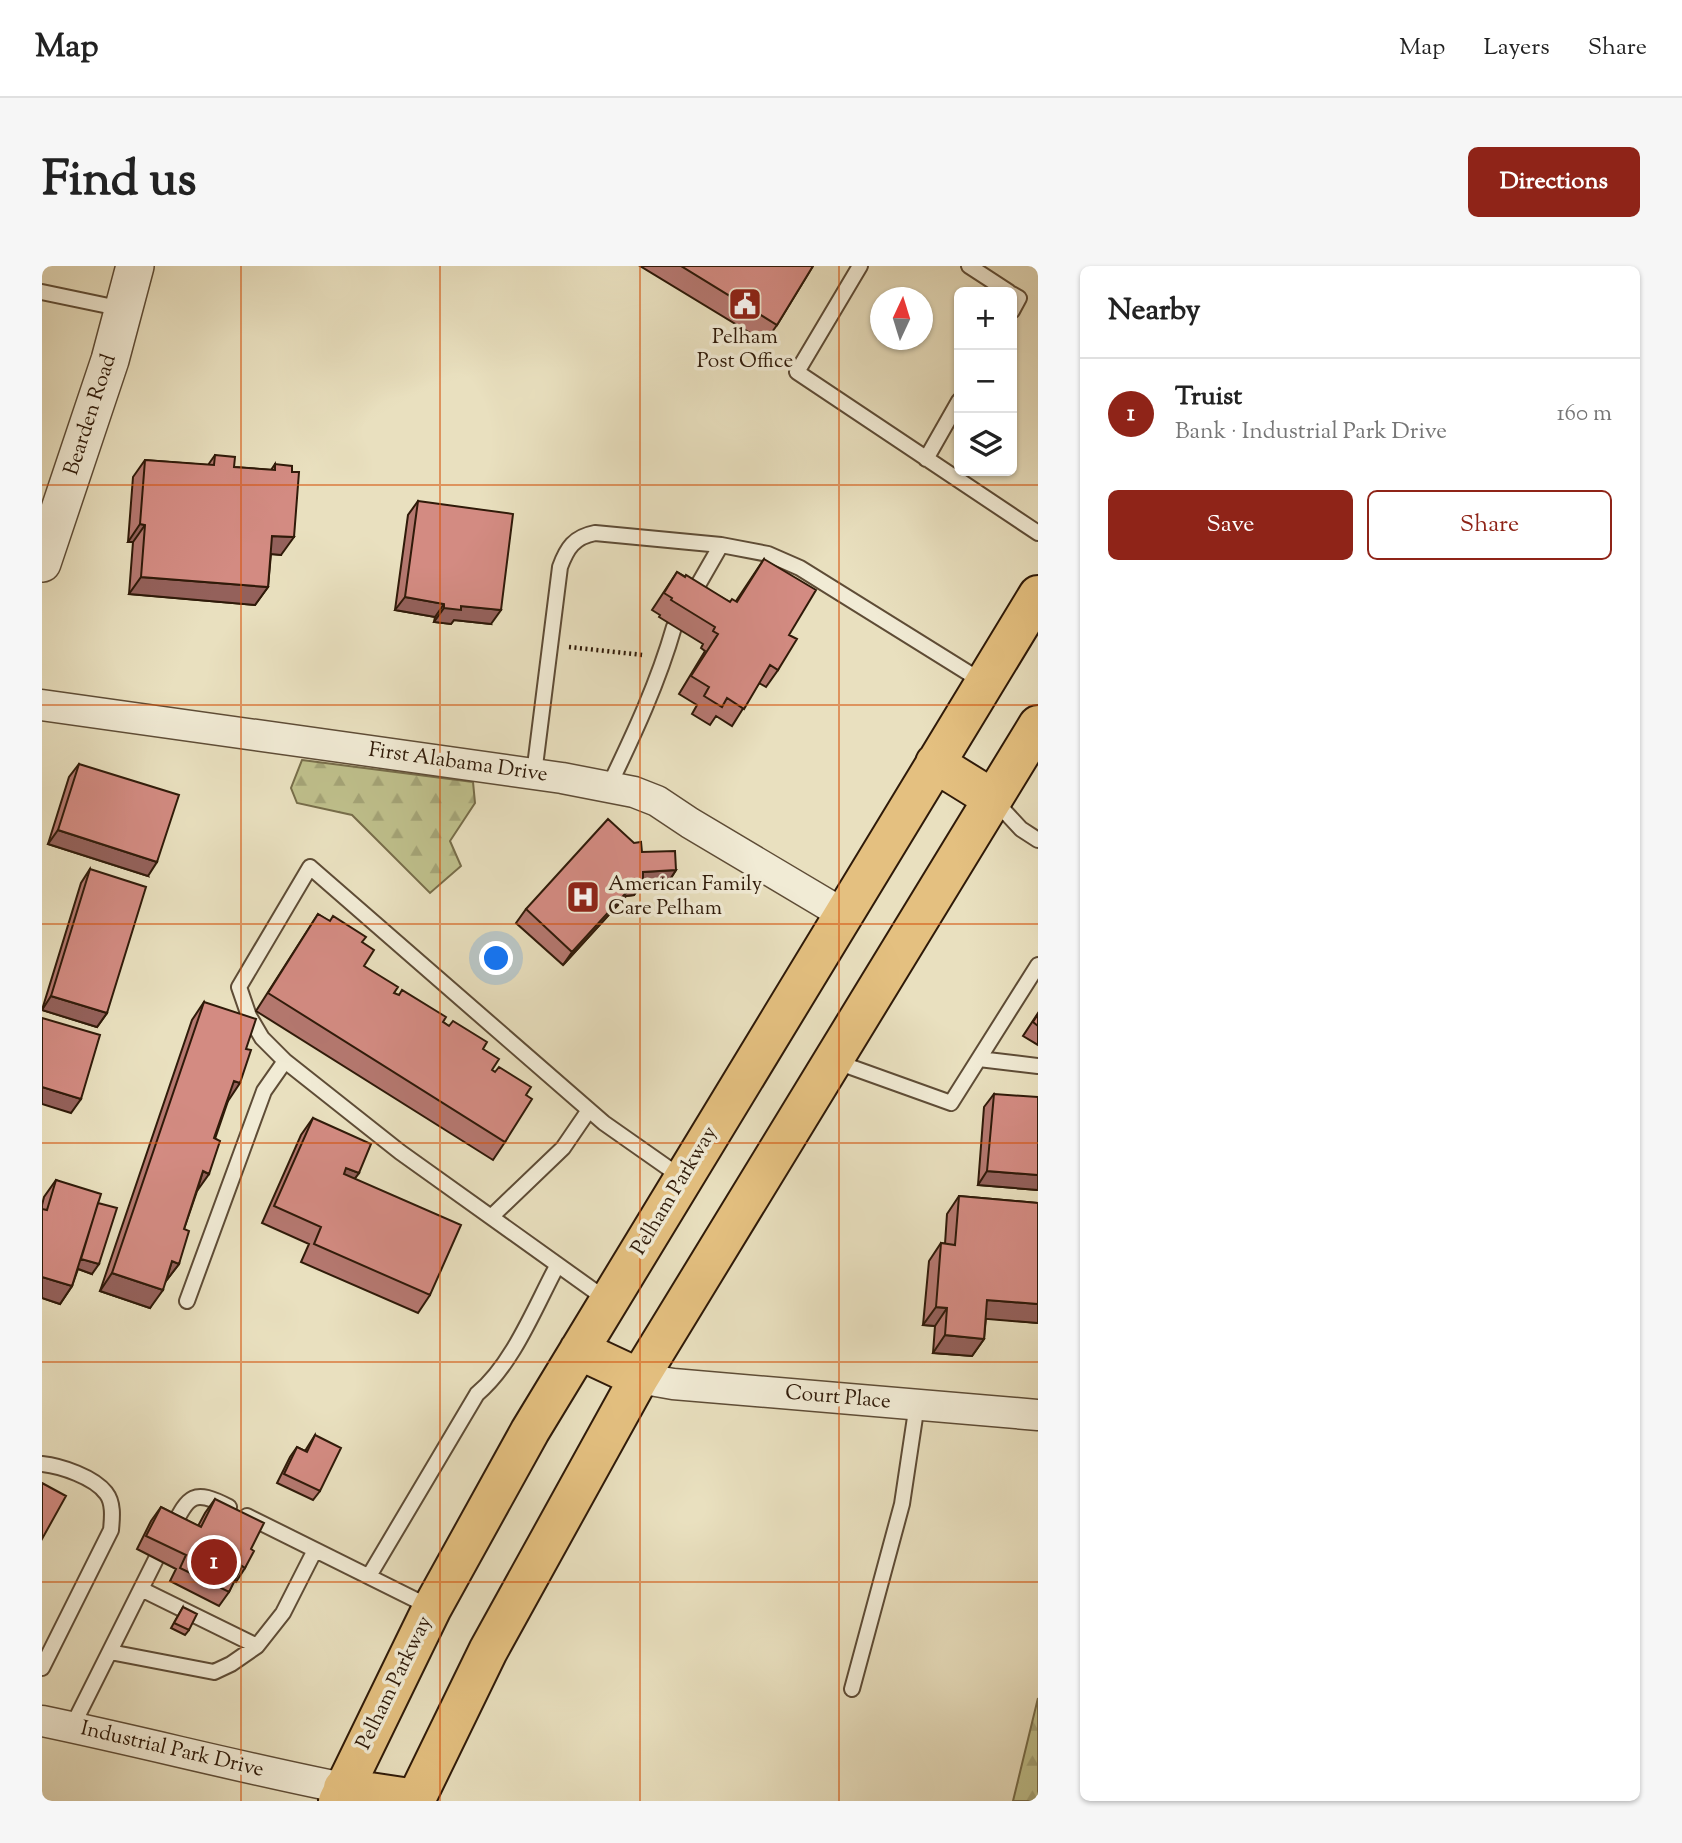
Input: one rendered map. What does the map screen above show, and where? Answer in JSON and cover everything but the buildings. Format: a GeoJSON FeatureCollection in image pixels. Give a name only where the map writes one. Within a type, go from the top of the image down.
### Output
{"type":"FeatureCollection","features":[{"type":"Feature","properties":{"kind":"main road","name":"Pelham Parkway"},"geometry":{"type":"LineString","coordinates":[[341,1795],[432,1608],[530,1431],[1038,595]]}},
{"type":"Feature","properties":{"kind":"main road"},"geometry":{"type":"LineString","coordinates":[[341,1795],[417,1800],[488,1651],[639,1378],[1038,725]]}},
{"type":"Feature","properties":{"kind":"main road"},"geometry":{"type":"LineString","coordinates":[[935,763],[993,799]]}},
{"type":"Feature","properties":{"kind":"main road"},"geometry":{"type":"LineString","coordinates":[[579,1350],[639,1378]]}},
{"type":"Feature","properties":{"kind":"street","name":"Bearden Road"},"geometry":{"type":"LineString","coordinates":[[45,545],[110,360],[135,266]]}},
{"type":"Feature","properties":{"kind":"street","name":"First Alabama Drive"},"geometry":{"type":"LineString","coordinates":[[42,705],[534,774],[634,792],[657,801],[843,914]]}},
{"type":"Feature","properties":{"kind":"street","name":"Court Place"},"geometry":{"type":"LineString","coordinates":[[639,1378],[673,1384],[1038,1415]]}},
{"type":"Feature","properties":{"kind":"street","name":"Industrial Park Drive"},"geometry":{"type":"LineString","coordinates":[[42,1721],[243,1768],[341,1795]]}},
{"type":"Feature","properties":{"kind":"lane"},"geometry":{"type":"LineString","coordinates":[[860,266],[797,372],[1038,533]]}},
{"type":"Feature","properties":{"kind":"lane"},"geometry":{"type":"LineString","coordinates":[[969,266],[1002,287]]}},
{"type":"Feature","properties":{"kind":"lane"},"geometry":{"type":"LineString","coordinates":[[42,292],[123,309]]}},
{"type":"Feature","properties":{"kind":"lane"},"geometry":{"type":"LineString","coordinates":[[926,458],[954,410]]}},
{"type":"Feature","properties":{"kind":"lane"},"geometry":{"type":"LineString","coordinates":[[534,774],[560,567],[573,542],[582,536],[595,533],[721,545],[768,554],[800,568],[984,682]]}},
{"type":"Feature","properties":{"kind":"lane"},"geometry":{"type":"LineString","coordinates":[[688,602],[721,545]]}},
{"type":"Feature","properties":{"kind":"lane"},"geometry":{"type":"LineString","coordinates":[[609,786],[645,712],[674,627]]}},
{"type":"Feature","properties":{"kind":"lane"},"geometry":{"type":"LineString","coordinates":[[993,799],[1021,829],[1038,840]]}},
{"type":"Feature","properties":{"kind":"lane"},"geometry":{"type":"LineString","coordinates":[[608,1301],[400,1152],[285,1062],[262,1038],[249,1016],[239,987],[310,867],[604,1123],[683,1179]]}},
{"type":"Feature","properties":{"kind":"lane"},"geometry":{"type":"LineString","coordinates":[[833,1060],[951,1102],[1038,965]]}},
{"type":"Feature","properties":{"kind":"lane"},"geometry":{"type":"LineString","coordinates":[[979,1059],[1038,1066]]}},
{"type":"Feature","properties":{"kind":"lane"},"geometry":{"type":"LineString","coordinates":[[187,1301],[264,1091],[285,1062]]}},
{"type":"Feature","properties":{"kind":"lane"},"geometry":{"type":"LineString","coordinates":[[491,1217],[563,1148],[589,1110]]}},
{"type":"Feature","properties":{"kind":"lane"},"geometry":{"type":"LineString","coordinates":[[369,1576],[477,1394],[492,1382],[511,1352],[557,1266]]}},
{"type":"Feature","properties":{"kind":"lane"},"geometry":{"type":"LineString","coordinates":[[852,1689],[902,1504],[917,1404]]}},
{"type":"Feature","properties":{"kind":"lane"},"geometry":{"type":"LineString","coordinates":[[42,1464],[76,1472],[107,1493],[112,1510],[111,1530],[42,1668]]}},
{"type":"Feature","properties":{"kind":"lane"},"geometry":{"type":"LineString","coordinates":[[171,1530],[183,1509],[195,1497],[206,1496],[432,1608]]}},
{"type":"Feature","properties":{"kind":"lane"},"geometry":{"type":"LineString","coordinates":[[110,1652],[214,1672],[231,1664],[257,1646],[283,1613],[315,1550]]}},
{"type":"Feature","properties":{"kind":"lane"},"geometry":{"type":"LineString","coordinates":[[72,1727],[156,1559]]}},
{"type":"Feature","properties":{"kind":"lane"},"geometry":{"type":"LineString","coordinates":[[141,1589],[257,1646]]}},
{"type":"Feature","properties":{"kind":"path"},"geometry":{"type":"LineString","coordinates":[[550,645],[665,657]]}},
{"type":"Feature","properties":{"kind":"green space"},"geometry":{"type":"Polygon","coordinates":[[[302,760],[473,782],[475,803],[450,841],[461,866],[430,893],[352,815],[297,803],[291,788],[302,760]]]}},
{"type":"Feature","properties":{"kind":"green space"},"geometry":{"type":"Polygon","coordinates":[[[1038,1698],[1038,1801],[1013,1801],[1038,1698]]]}},
{"type":"Feature","properties":{"kind":"place","name":"Pelham Post Office"},"geometry":{"type":"Point","coordinates":[745,304]}},
{"type":"Feature","properties":{"kind":"place","name":"American Family Care Pelham"},"geometry":{"type":"Point","coordinates":[583,897]}},
{"type":"Feature","properties":{"kind":"place","name":"Truist"},"geometry":{"type":"Point","coordinates":[214,1562]}}]}
